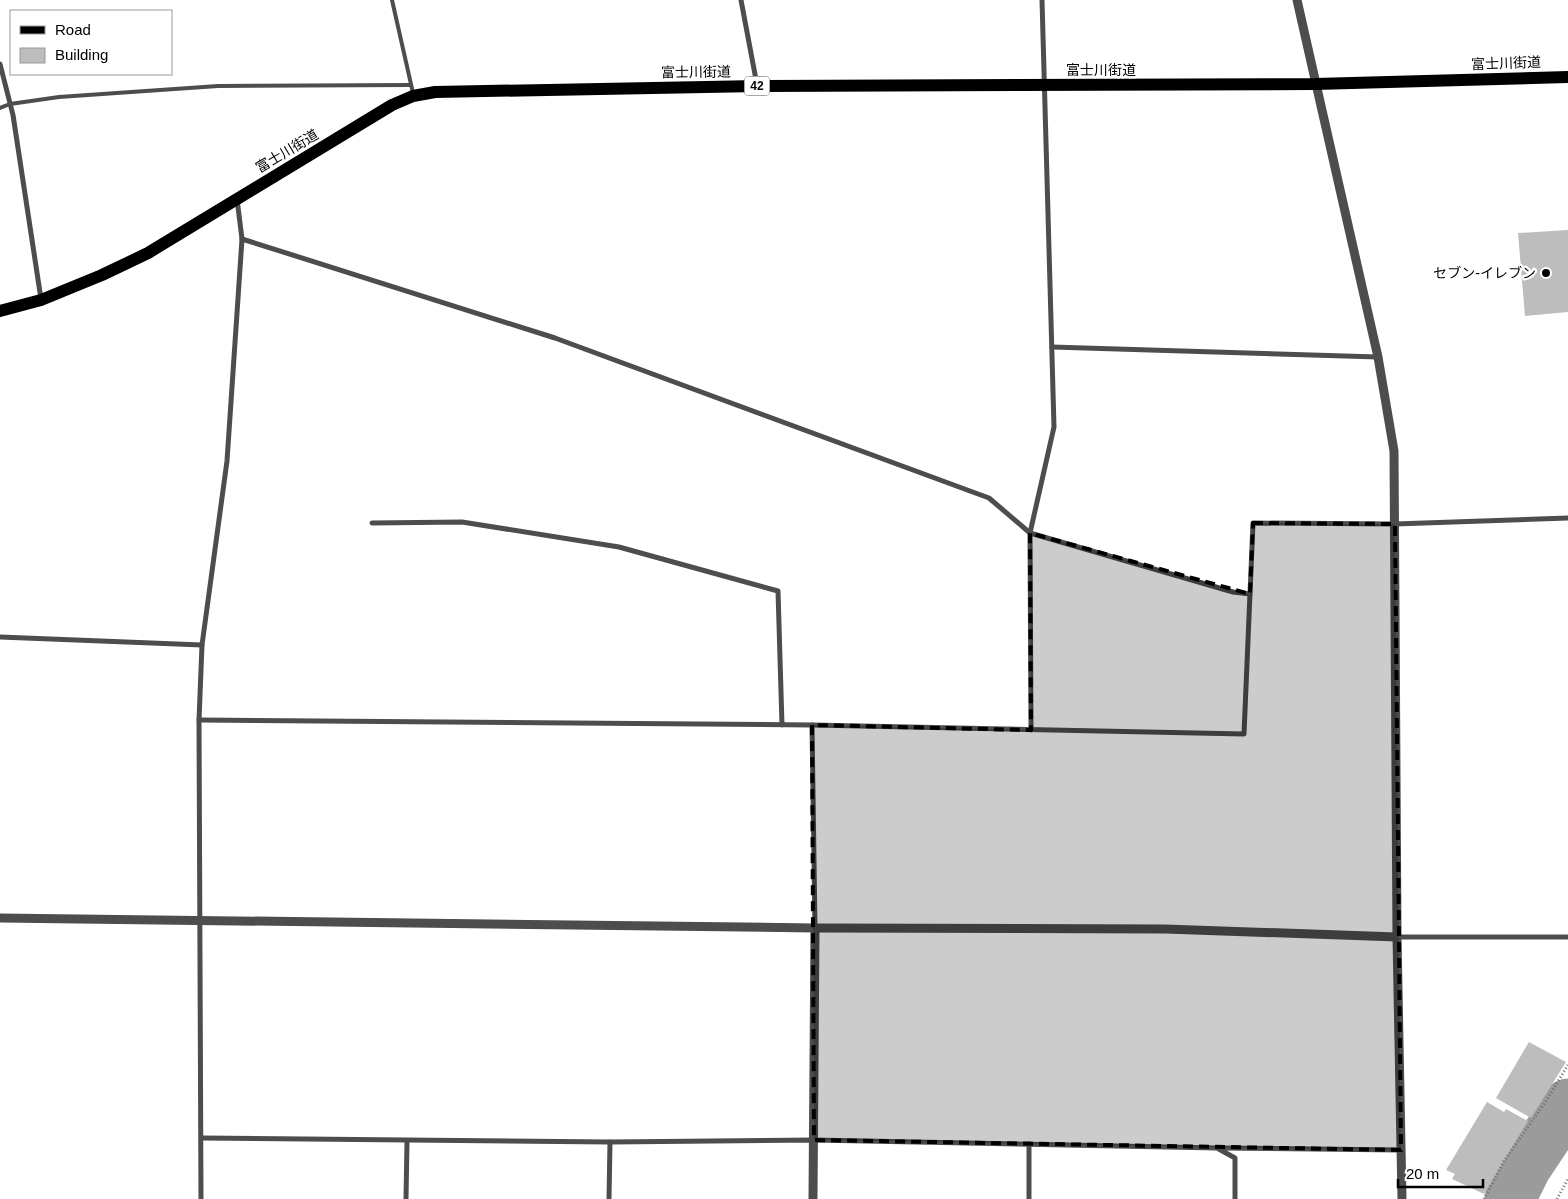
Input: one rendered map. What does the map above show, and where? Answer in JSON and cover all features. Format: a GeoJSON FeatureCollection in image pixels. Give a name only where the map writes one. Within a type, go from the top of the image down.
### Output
{"type":"FeatureCollection","features":[{"type":"Feature","properties":{"kind":"main road","name":"富士川街道"},"geometry":{"type":"LineString","coordinates":[[0,312],[41,300],[102,275],[148,253],[412,91],[758,86],[1315,84],[1568,77]]}},
{"type":"Feature","properties":{"kind":"street"},"geometry":{"type":"LineString","coordinates":[[741,0],[758,86]]}},
{"type":"Feature","properties":{"kind":"street"},"geometry":{"type":"LineString","coordinates":[[1031,730],[1030,533],[1054,427],[1042,0]]}},
{"type":"Feature","properties":{"kind":"street"},"geometry":{"type":"LineString","coordinates":[[1297,0],[1378,357],[1394,451],[1397,937],[1402,1199]]}},
{"type":"Feature","properties":{"kind":"street"},"geometry":{"type":"LineString","coordinates":[[0,64],[14,115],[41,300]]}},
{"type":"Feature","properties":{"kind":"street"},"geometry":{"type":"LineString","coordinates":[[201,1199],[199,720],[202,645],[227,461],[242,239],[237,199]]}},
{"type":"Feature","properties":{"kind":"street"},"geometry":{"type":"LineString","coordinates":[[242,239],[555,338],[989,498],[1030,533],[1233,592],[1250,594]]}},
{"type":"Feature","properties":{"kind":"street"},"geometry":{"type":"LineString","coordinates":[[1052,346],[1378,357]]}},
{"type":"Feature","properties":{"kind":"street"},"geometry":{"type":"LineString","coordinates":[[199,720],[812,725],[1244,734],[1253,523],[1395,524],[1568,518]]}},
{"type":"Feature","properties":{"kind":"street"},"geometry":{"type":"LineString","coordinates":[[372,523],[462,522],[619,547],[778,590],[782,725]]}},
{"type":"Feature","properties":{"kind":"street"},"geometry":{"type":"LineString","coordinates":[[0,637],[202,645]]}},
{"type":"Feature","properties":{"kind":"street"},"geometry":{"type":"LineString","coordinates":[[812,725],[815,928],[813,1199]]}},
{"type":"Feature","properties":{"kind":"street"},"geometry":{"type":"LineString","coordinates":[[0,918],[815,928],[1165,929],[1397,937],[1568,937]]}},
{"type":"Feature","properties":{"kind":"street"},"geometry":{"type":"LineString","coordinates":[[202,1138],[610,1142],[814,1140],[1402,1150]]}},
{"type":"Feature","properties":{"kind":"street"},"geometry":{"type":"LineString","coordinates":[[406,1199],[407,1141]]}},
{"type":"Feature","properties":{"kind":"street"},"geometry":{"type":"LineString","coordinates":[[609,1199],[610,1142]]}},
{"type":"Feature","properties":{"kind":"street"},"geometry":{"type":"LineString","coordinates":[[1029,1144],[1029,1199]]}},
{"type":"Feature","properties":{"kind":"street"},"geometry":{"type":"LineString","coordinates":[[1218,1148],[1235,1158],[1235,1199]]}},
{"type":"Feature","properties":{"kind":"lane"},"geometry":{"type":"LineString","coordinates":[[0,108],[10,104],[59,97],[218,86],[412,91],[392,0]]}},
{"type":"Feature","properties":{"kind":"path"},"geometry":{"type":"LineString","coordinates":[[1484,1199],[1504,1161],[1546,1102],[1568,1065]]}},
{"type":"Feature","properties":{"kind":"path"},"geometry":{"type":"LineString","coordinates":[[1557,1199],[1568,1179]]}},
{"type":"Feature","properties":{"kind":"highlighted area"},"geometry":{"type":"Polygon","coordinates":[[[1253,523],[1395,524],[1401,1150],[814,1140],[812,725],[1031,730],[1030,533],[1250,594],[1253,523]]]}},
{"type":"Feature","properties":{"kind":"building"},"geometry":{"type":"Polygon","coordinates":[[[1568,230],[1568,312],[1525,316],[1518,233],[1568,230]]]}},
{"type":"Feature","properties":{"kind":"building"},"geometry":{"type":"Polygon","coordinates":[[[1529,1042],[1566,1062],[1531,1118],[1496,1098],[1529,1042]]]}},
{"type":"Feature","properties":{"kind":"building"},"geometry":{"type":"Polygon","coordinates":[[[1487,1102],[1504,1112],[1506,1109],[1528,1121],[1484,1194],[1452,1179],[1455,1174],[1446,1170],[1487,1102]]]}},
{"type":"Feature","properties":{"kind":"waterway"},"geometry":{"type":"LineString","coordinates":[[1510,1199],[1526,1167],[1568,1104]]}},
{"type":"Feature","properties":{"kind":"place","name":"セブン-イレブン"},"geometry":{"type":"Point","coordinates":[1546,273]}}]}
